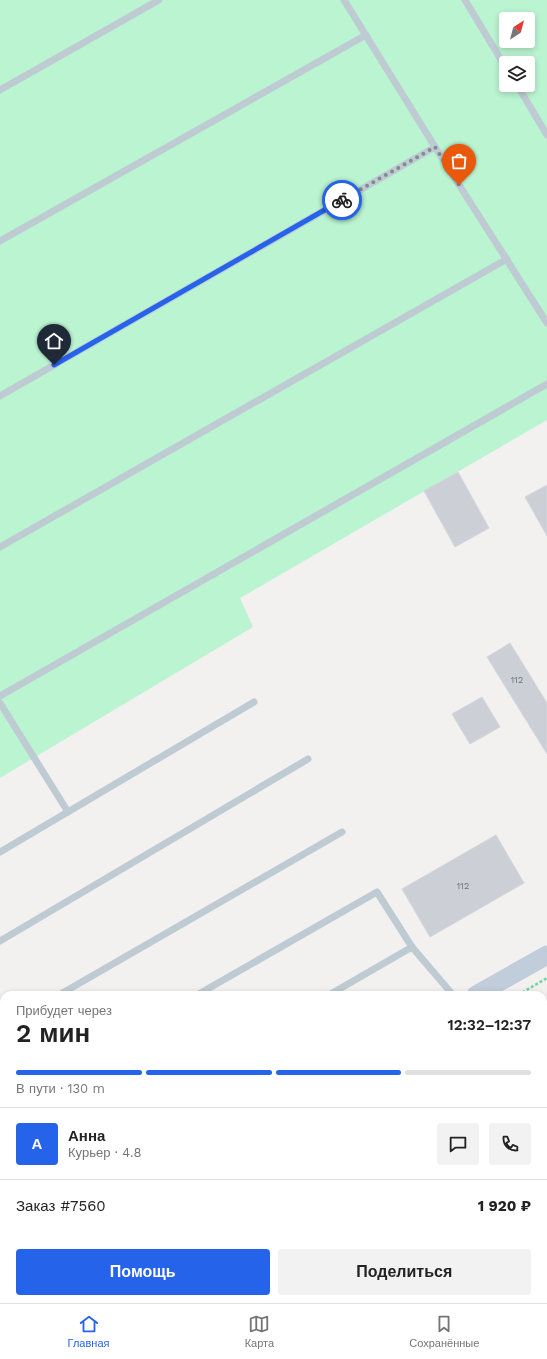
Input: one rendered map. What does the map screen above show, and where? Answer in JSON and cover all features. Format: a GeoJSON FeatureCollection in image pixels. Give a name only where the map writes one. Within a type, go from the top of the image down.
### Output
{"type":"FeatureCollection","features":[{"type":"Feature","properties":{"kind":"main road"},"geometry":{"type":"LineString","coordinates":[[483,991],[547,955]]}},
{"type":"Feature","properties":{"kind":"lane"},"geometry":{"type":"LineString","coordinates":[[0,90],[159,0]]}},
{"type":"Feature","properties":{"kind":"lane"},"geometry":{"type":"LineString","coordinates":[[344,0],[547,323]]}},
{"type":"Feature","properties":{"kind":"lane"},"geometry":{"type":"LineString","coordinates":[[465,0],[499,56]]}},
{"type":"Feature","properties":{"kind":"lane"},"geometry":{"type":"LineString","coordinates":[[0,241],[366,35]]}},
{"type":"Feature","properties":{"kind":"lane"},"geometry":{"type":"LineString","coordinates":[[521,92],[547,135]]}},
{"type":"Feature","properties":{"kind":"lane"},"geometry":{"type":"LineString","coordinates":[[0,396],[435,147]]}},
{"type":"Feature","properties":{"kind":"lane"},"geometry":{"type":"LineString","coordinates":[[0,547],[508,259]]}},
{"type":"Feature","properties":{"kind":"lane"},"geometry":{"type":"LineString","coordinates":[[0,696],[547,384]]}},
{"type":"Feature","properties":{"kind":"lane"},"geometry":{"type":"LineString","coordinates":[[0,852],[254,702]]}},
{"type":"Feature","properties":{"kind":"lane"},"geometry":{"type":"LineString","coordinates":[[0,703],[68,812]]}},
{"type":"Feature","properties":{"kind":"lane"},"geometry":{"type":"LineString","coordinates":[[0,941],[308,759]]}},
{"type":"Feature","properties":{"kind":"lane"},"geometry":{"type":"LineString","coordinates":[[66,991],[342,832]]}},
{"type":"Feature","properties":{"kind":"lane"},"geometry":{"type":"LineString","coordinates":[[204,991],[377,892],[412,947],[450,991]]}},
{"type":"Feature","properties":{"kind":"lane"},"geometry":{"type":"LineString","coordinates":[[336,991],[412,947]]}},
{"type":"Feature","properties":{"kind":"path"},"geometry":{"type":"LineString","coordinates":[[525,991],[547,978]]}},
{"type":"Feature","properties":{"kind":"green space"},"geometry":{"type":"Polygon","coordinates":[[[0,0],[547,0],[547,420],[240,598],[253,627],[0,778],[0,0]]]}},
{"type":"Feature","properties":{"kind":"building"},"geometry":{"type":"Polygon","coordinates":[[[458,472],[489,528],[455,547],[424,491],[458,472]]]}},
{"type":"Feature","properties":{"kind":"building"},"geometry":{"type":"Polygon","coordinates":[[[547,485],[547,536],[525,497],[547,485]]]}},
{"type":"Feature","properties":{"kind":"building"},"geometry":{"type":"Polygon","coordinates":[[[510,643],[547,703],[547,754],[487,657],[510,643]]]}},
{"type":"Feature","properties":{"kind":"building"},"geometry":{"type":"Polygon","coordinates":[[[482,697],[500,727],[470,744],[452,714],[482,697]]]}},
{"type":"Feature","properties":{"kind":"building"},"geometry":{"type":"Polygon","coordinates":[[[496,835],[524,883],[430,937],[402,889],[496,835]]]}},
{"type":"Feature","properties":{"kind":"way so far"},"geometry":{"type":"LineString","coordinates":[[342,200],[435,147],[459,185]]}},
{"type":"Feature","properties":{"kind":"route"},"geometry":{"type":"LineString","coordinates":[[54,365],[342,200]]}}]}
